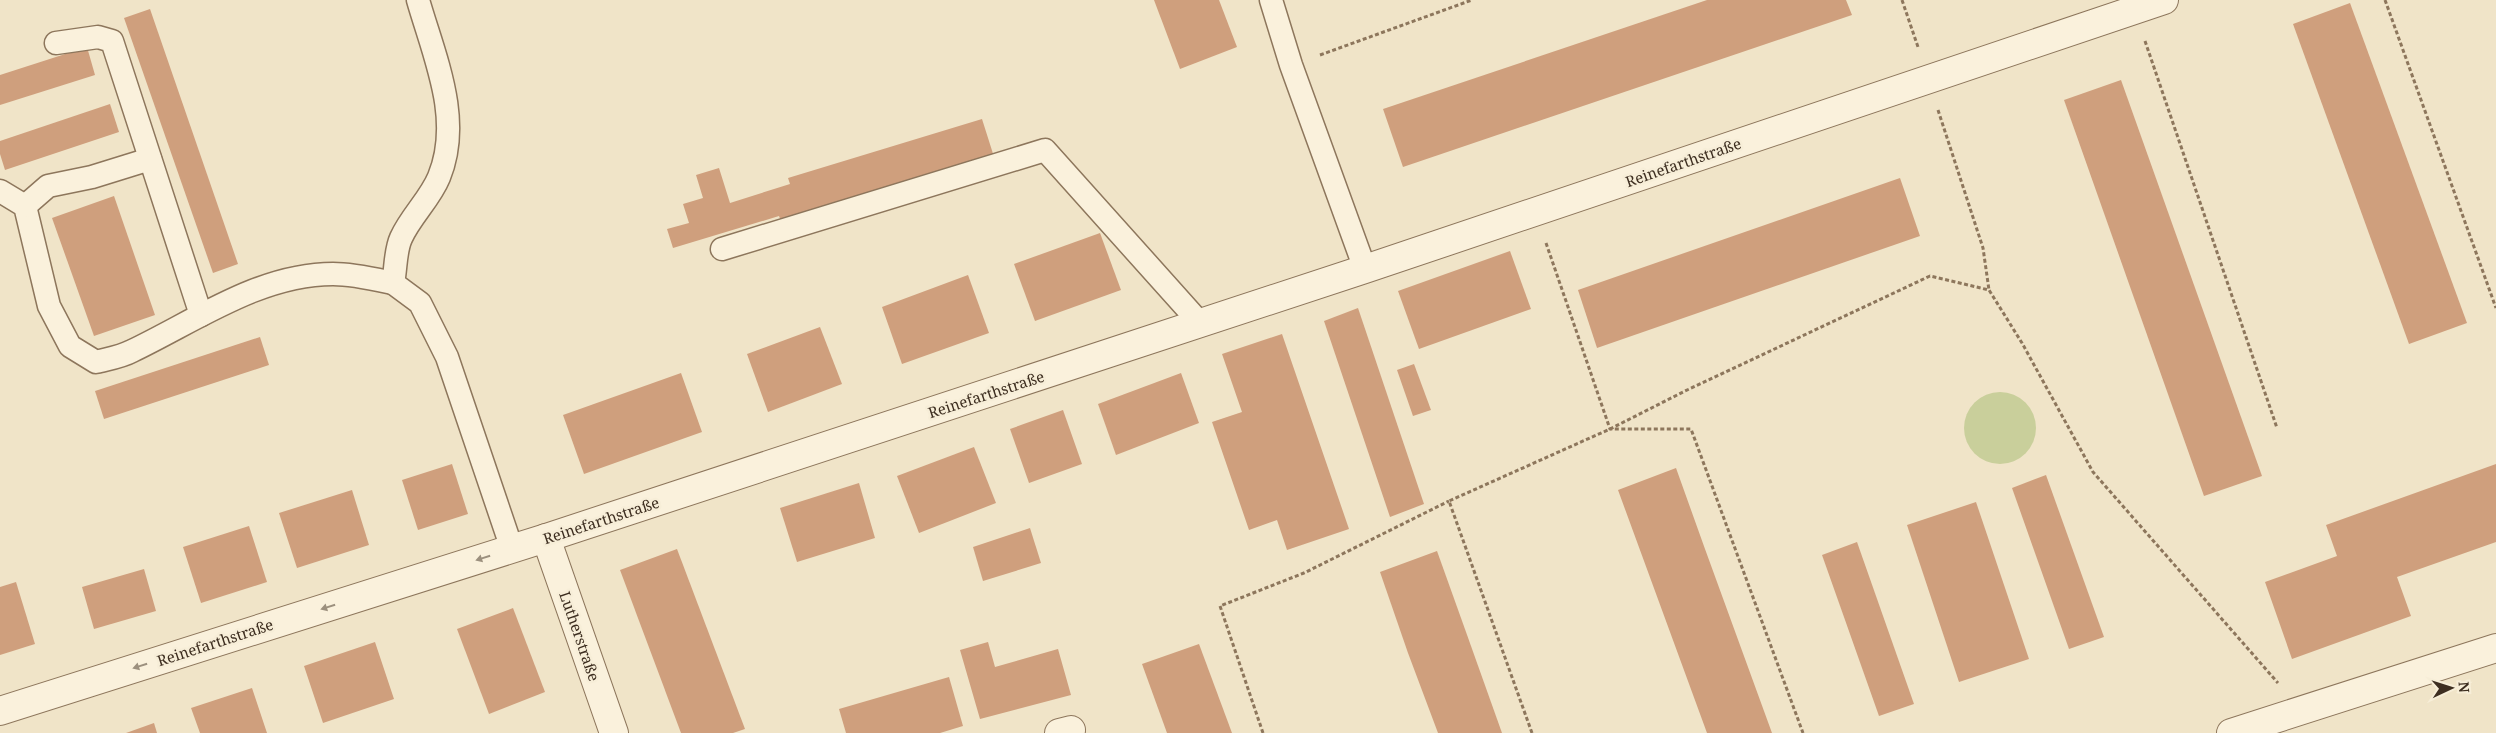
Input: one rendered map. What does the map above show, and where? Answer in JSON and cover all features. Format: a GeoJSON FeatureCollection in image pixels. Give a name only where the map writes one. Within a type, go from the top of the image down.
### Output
{"type":"FeatureCollection","features":[{"type":"Feature","properties":{"kind":"street","name":"Reinefarthstraße"},"geometry":{"type":"LineString","coordinates":[[0,711],[546,538],[1365,269],[2164,0]]}},
{"type":"Feature","properties":{"kind":"street","name":"Lutherstraße"},"geometry":{"type":"LineString","coordinates":[[546,538],[614,733]]}},
{"type":"Feature","properties":{"kind":"street"},"geometry":{"type":"LineString","coordinates":[[2231,733],[2496,648]]}},
{"type":"Feature","properties":{"kind":"lane"},"geometry":{"type":"LineString","coordinates":[[393,283],[400,239],[431,194],[448,152],[450,126],[447,101],[418,0]]}},
{"type":"Feature","properties":{"kind":"lane"},"geometry":{"type":"LineString","coordinates":[[1271,0],[1291,65],[1365,269]]}},
{"type":"Feature","properties":{"kind":"lane"},"geometry":{"type":"LineString","coordinates":[[56,43],[98,38],[112,41],[201,315]]}},
{"type":"Feature","properties":{"kind":"lane"},"geometry":{"type":"LineString","coordinates":[[722,249],[1045,150],[1200,323]]}},
{"type":"Feature","properties":{"kind":"lane"},"geometry":{"type":"LineString","coordinates":[[25,206],[48,186],[92,177],[150,159]]}},
{"type":"Feature","properties":{"kind":"lane"},"geometry":{"type":"LineString","coordinates":[[0,191],[25,206],[49,306],[70,346],[96,362],[130,352],[201,315],[253,291],[301,277],[333,274],[393,283],[420,303],[446,358],[512,549]]}},
{"type":"Feature","properties":{"kind":"path"},"geometry":{"type":"LineString","coordinates":[[1291,65],[1464,1],[1472,0]]}},
{"type":"Feature","properties":{"kind":"path"},"geometry":{"type":"LineString","coordinates":[[1902,0],[1983,248],[1989,290],[2022,343],[2093,472],[2302,709]]}},
{"type":"Feature","properties":{"kind":"path"},"geometry":{"type":"LineString","coordinates":[[2385,0],[2496,308]]}},
{"type":"Feature","properties":{"kind":"path"},"geometry":{"type":"LineString","coordinates":[[2134,10],[2277,428]]}},
{"type":"Feature","properties":{"kind":"path"},"geometry":{"type":"LineString","coordinates":[[1535,212],[1610,429]]}},
{"type":"Feature","properties":{"kind":"path"},"geometry":{"type":"LineString","coordinates":[[1264,733],[1220,606],[1304,573],[1449,501],[1610,429],[1686,390],[1930,276],[1989,290]]}},
{"type":"Feature","properties":{"kind":"path"},"geometry":{"type":"LineString","coordinates":[[1610,429],[1691,429],[1803,733]]}},
{"type":"Feature","properties":{"kind":"path"},"geometry":{"type":"LineString","coordinates":[[1449,501],[1532,733]]}},
{"type":"Feature","properties":{"kind":"green space"},"geometry":{"type":"Polygon","coordinates":[[[2000,392],[2020,398],[2030,408],[2036,428],[2030,448],[2020,458],[2000,464],[1980,458],[1970,448],[1964,428],[1970,408],[1980,398],[2000,392]]]}},
{"type":"Feature","properties":{"kind":"building"},"geometry":{"type":"Polygon","coordinates":[[[1154,0],[1219,0],[1237,47],[1180,69],[1154,0]]]}},
{"type":"Feature","properties":{"kind":"building"},"geometry":{"type":"Polygon","coordinates":[[[1707,0],[1846,0],[1852,15],[1403,167],[1383,109],[1707,0]]]}},
{"type":"Feature","properties":{"kind":"building"},"geometry":{"type":"Polygon","coordinates":[[[2350,3],[2467,323],[2409,344],[2293,24],[2350,3]]]}},
{"type":"Feature","properties":{"kind":"building"},"geometry":{"type":"Polygon","coordinates":[[[150,9],[238,264],[213,273],[124,18],[150,9]]]}},
{"type":"Feature","properties":{"kind":"building"},"geometry":{"type":"Polygon","coordinates":[[[87,47],[95,75],[0,105],[0,75],[87,47]]]}},
{"type":"Feature","properties":{"kind":"building"},"geometry":{"type":"Polygon","coordinates":[[[2121,80],[2262,476],[2204,496],[2064,100],[2121,80]]]}},
{"type":"Feature","properties":{"kind":"building"},"geometry":{"type":"Polygon","coordinates":[[[110,104],[119,132],[5,170],[0,154],[0,141],[110,104]]]}},
{"type":"Feature","properties":{"kind":"building"},"geometry":{"type":"Polygon","coordinates":[[[982,119],[995,160],[782,224],[779,216],[673,248],[667,229],[689,223],[683,204],[703,198],[696,175],[719,168],[730,203],[790,184],[788,178],[982,119]]]}},
{"type":"Feature","properties":{"kind":"building"},"geometry":{"type":"Polygon","coordinates":[[[1900,178],[1920,236],[1597,348],[1578,290],[1900,178]]]}},
{"type":"Feature","properties":{"kind":"building"},"geometry":{"type":"Polygon","coordinates":[[[114,196],[155,315],[94,336],[52,218],[114,196]]]}},
{"type":"Feature","properties":{"kind":"building"},"geometry":{"type":"Polygon","coordinates":[[[1100,233],[1121,290],[1035,321],[1014,264],[1100,233]]]}},
{"type":"Feature","properties":{"kind":"building"},"geometry":{"type":"Polygon","coordinates":[[[1510,251],[1531,309],[1419,349],[1398,291],[1510,251]]]}},
{"type":"Feature","properties":{"kind":"building"},"geometry":{"type":"Polygon","coordinates":[[[968,275],[989,333],[902,364],[882,307],[968,275]]]}},
{"type":"Feature","properties":{"kind":"building"},"geometry":{"type":"Polygon","coordinates":[[[1358,308],[1424,504],[1390,517],[1324,321],[1358,308]]]}},
{"type":"Feature","properties":{"kind":"building"},"geometry":{"type":"Polygon","coordinates":[[[820,327],[842,384],[768,412],[747,354],[820,327]]]}},
{"type":"Feature","properties":{"kind":"building"},"geometry":{"type":"Polygon","coordinates":[[[1282,334],[1349,529],[1287,550],[1277,520],[1249,530],[1212,422],[1242,412],[1222,354],[1282,334]]]}},
{"type":"Feature","properties":{"kind":"building"},"geometry":{"type":"Polygon","coordinates":[[[260,337],[269,365],[104,419],[95,391],[260,337]]]}},
{"type":"Feature","properties":{"kind":"building"},"geometry":{"type":"Polygon","coordinates":[[[1414,364],[1431,410],[1413,416],[1397,370],[1414,364]]]}},
{"type":"Feature","properties":{"kind":"building"},"geometry":{"type":"Polygon","coordinates":[[[681,373],[702,432],[584,474],[563,415],[681,373]]]}},
{"type":"Feature","properties":{"kind":"building"},"geometry":{"type":"Polygon","coordinates":[[[1181,373],[1199,423],[1116,455],[1098,404],[1181,373]]]}},
{"type":"Feature","properties":{"kind":"building"},"geometry":{"type":"Polygon","coordinates":[[[1063,410],[1082,464],[1029,483],[1010,429],[1063,410]]]}},
{"type":"Feature","properties":{"kind":"building"},"geometry":{"type":"Polygon","coordinates":[[[974,447],[996,503],[919,533],[897,476],[974,447]]]}},
{"type":"Feature","properties":{"kind":"building"},"geometry":{"type":"Polygon","coordinates":[[[452,464],[468,514],[418,530],[402,480],[452,464]]]}},
{"type":"Feature","properties":{"kind":"building"},"geometry":{"type":"Polygon","coordinates":[[[2496,464],[2496,542],[2397,577],[2411,616],[2292,659],[2265,582],[2337,556],[2326,525],[2496,464]]]}},
{"type":"Feature","properties":{"kind":"building"},"geometry":{"type":"Polygon","coordinates":[[[1676,468],[1772,733],[1707,733],[1618,490],[1676,468]]]}},
{"type":"Feature","properties":{"kind":"building"},"geometry":{"type":"Polygon","coordinates":[[[2046,475],[2104,637],[2069,649],[2012,488],[2046,475]]]}},
{"type":"Feature","properties":{"kind":"building"},"geometry":{"type":"Polygon","coordinates":[[[859,483],[875,538],[797,562],[780,508],[859,483]]]}},
{"type":"Feature","properties":{"kind":"building"},"geometry":{"type":"Polygon","coordinates":[[[352,490],[369,545],[297,568],[279,513],[352,490]]]}},
{"type":"Feature","properties":{"kind":"building"},"geometry":{"type":"Polygon","coordinates":[[[1976,502],[2029,659],[1959,682],[1907,525],[1976,502]]]}},
{"type":"Feature","properties":{"kind":"building"},"geometry":{"type":"Polygon","coordinates":[[[249,526],[267,582],[201,603],[183,547],[249,526]]]}},
{"type":"Feature","properties":{"kind":"building"},"geometry":{"type":"Polygon","coordinates":[[[1030,528],[1041,563],[983,581],[973,547],[1030,528]]]}},
{"type":"Feature","properties":{"kind":"building"},"geometry":{"type":"Polygon","coordinates":[[[1857,542],[1914,704],[1879,716],[1822,555],[1857,542]]]}},
{"type":"Feature","properties":{"kind":"building"},"geometry":{"type":"Polygon","coordinates":[[[677,549],[745,729],[733,733],[681,733],[620,570],[677,549]]]}},
{"type":"Feature","properties":{"kind":"building"},"geometry":{"type":"Polygon","coordinates":[[[1437,551],[1502,733],[1438,733],[1408,653],[1380,572],[1437,551]]]}},
{"type":"Feature","properties":{"kind":"building"},"geometry":{"type":"Polygon","coordinates":[[[144,569],[156,611],[94,629],[82,587],[144,569]]]}},
{"type":"Feature","properties":{"kind":"building"},"geometry":{"type":"Polygon","coordinates":[[[16,582],[35,644],[0,655],[0,587],[16,582]]]}},
{"type":"Feature","properties":{"kind":"building"},"geometry":{"type":"Polygon","coordinates":[[[513,608],[545,692],[489,714],[457,629],[513,608]]]}},
{"type":"Feature","properties":{"kind":"building"},"geometry":{"type":"Polygon","coordinates":[[[375,642],[394,699],[323,723],[304,666],[375,642]]]}},
{"type":"Feature","properties":{"kind":"building"},"geometry":{"type":"Polygon","coordinates":[[[988,642],[995,667],[1058,649],[1071,695],[980,719],[960,650],[988,642]]]}},
{"type":"Feature","properties":{"kind":"building"},"geometry":{"type":"Polygon","coordinates":[[[1199,644],[1232,733],[1167,733],[1142,664],[1199,644]]]}},
{"type":"Feature","properties":{"kind":"building"},"geometry":{"type":"Polygon","coordinates":[[[949,677],[963,726],[940,733],[846,733],[839,709],[949,677]]]}},
{"type":"Feature","properties":{"kind":"building"},"geometry":{"type":"Polygon","coordinates":[[[252,688],[267,733],[200,733],[191,708],[252,688]]]}},
{"type":"Feature","properties":{"kind":"building"},"geometry":{"type":"Polygon","coordinates":[[[154,723],[157,733],[126,733],[154,723]]]}}]}
